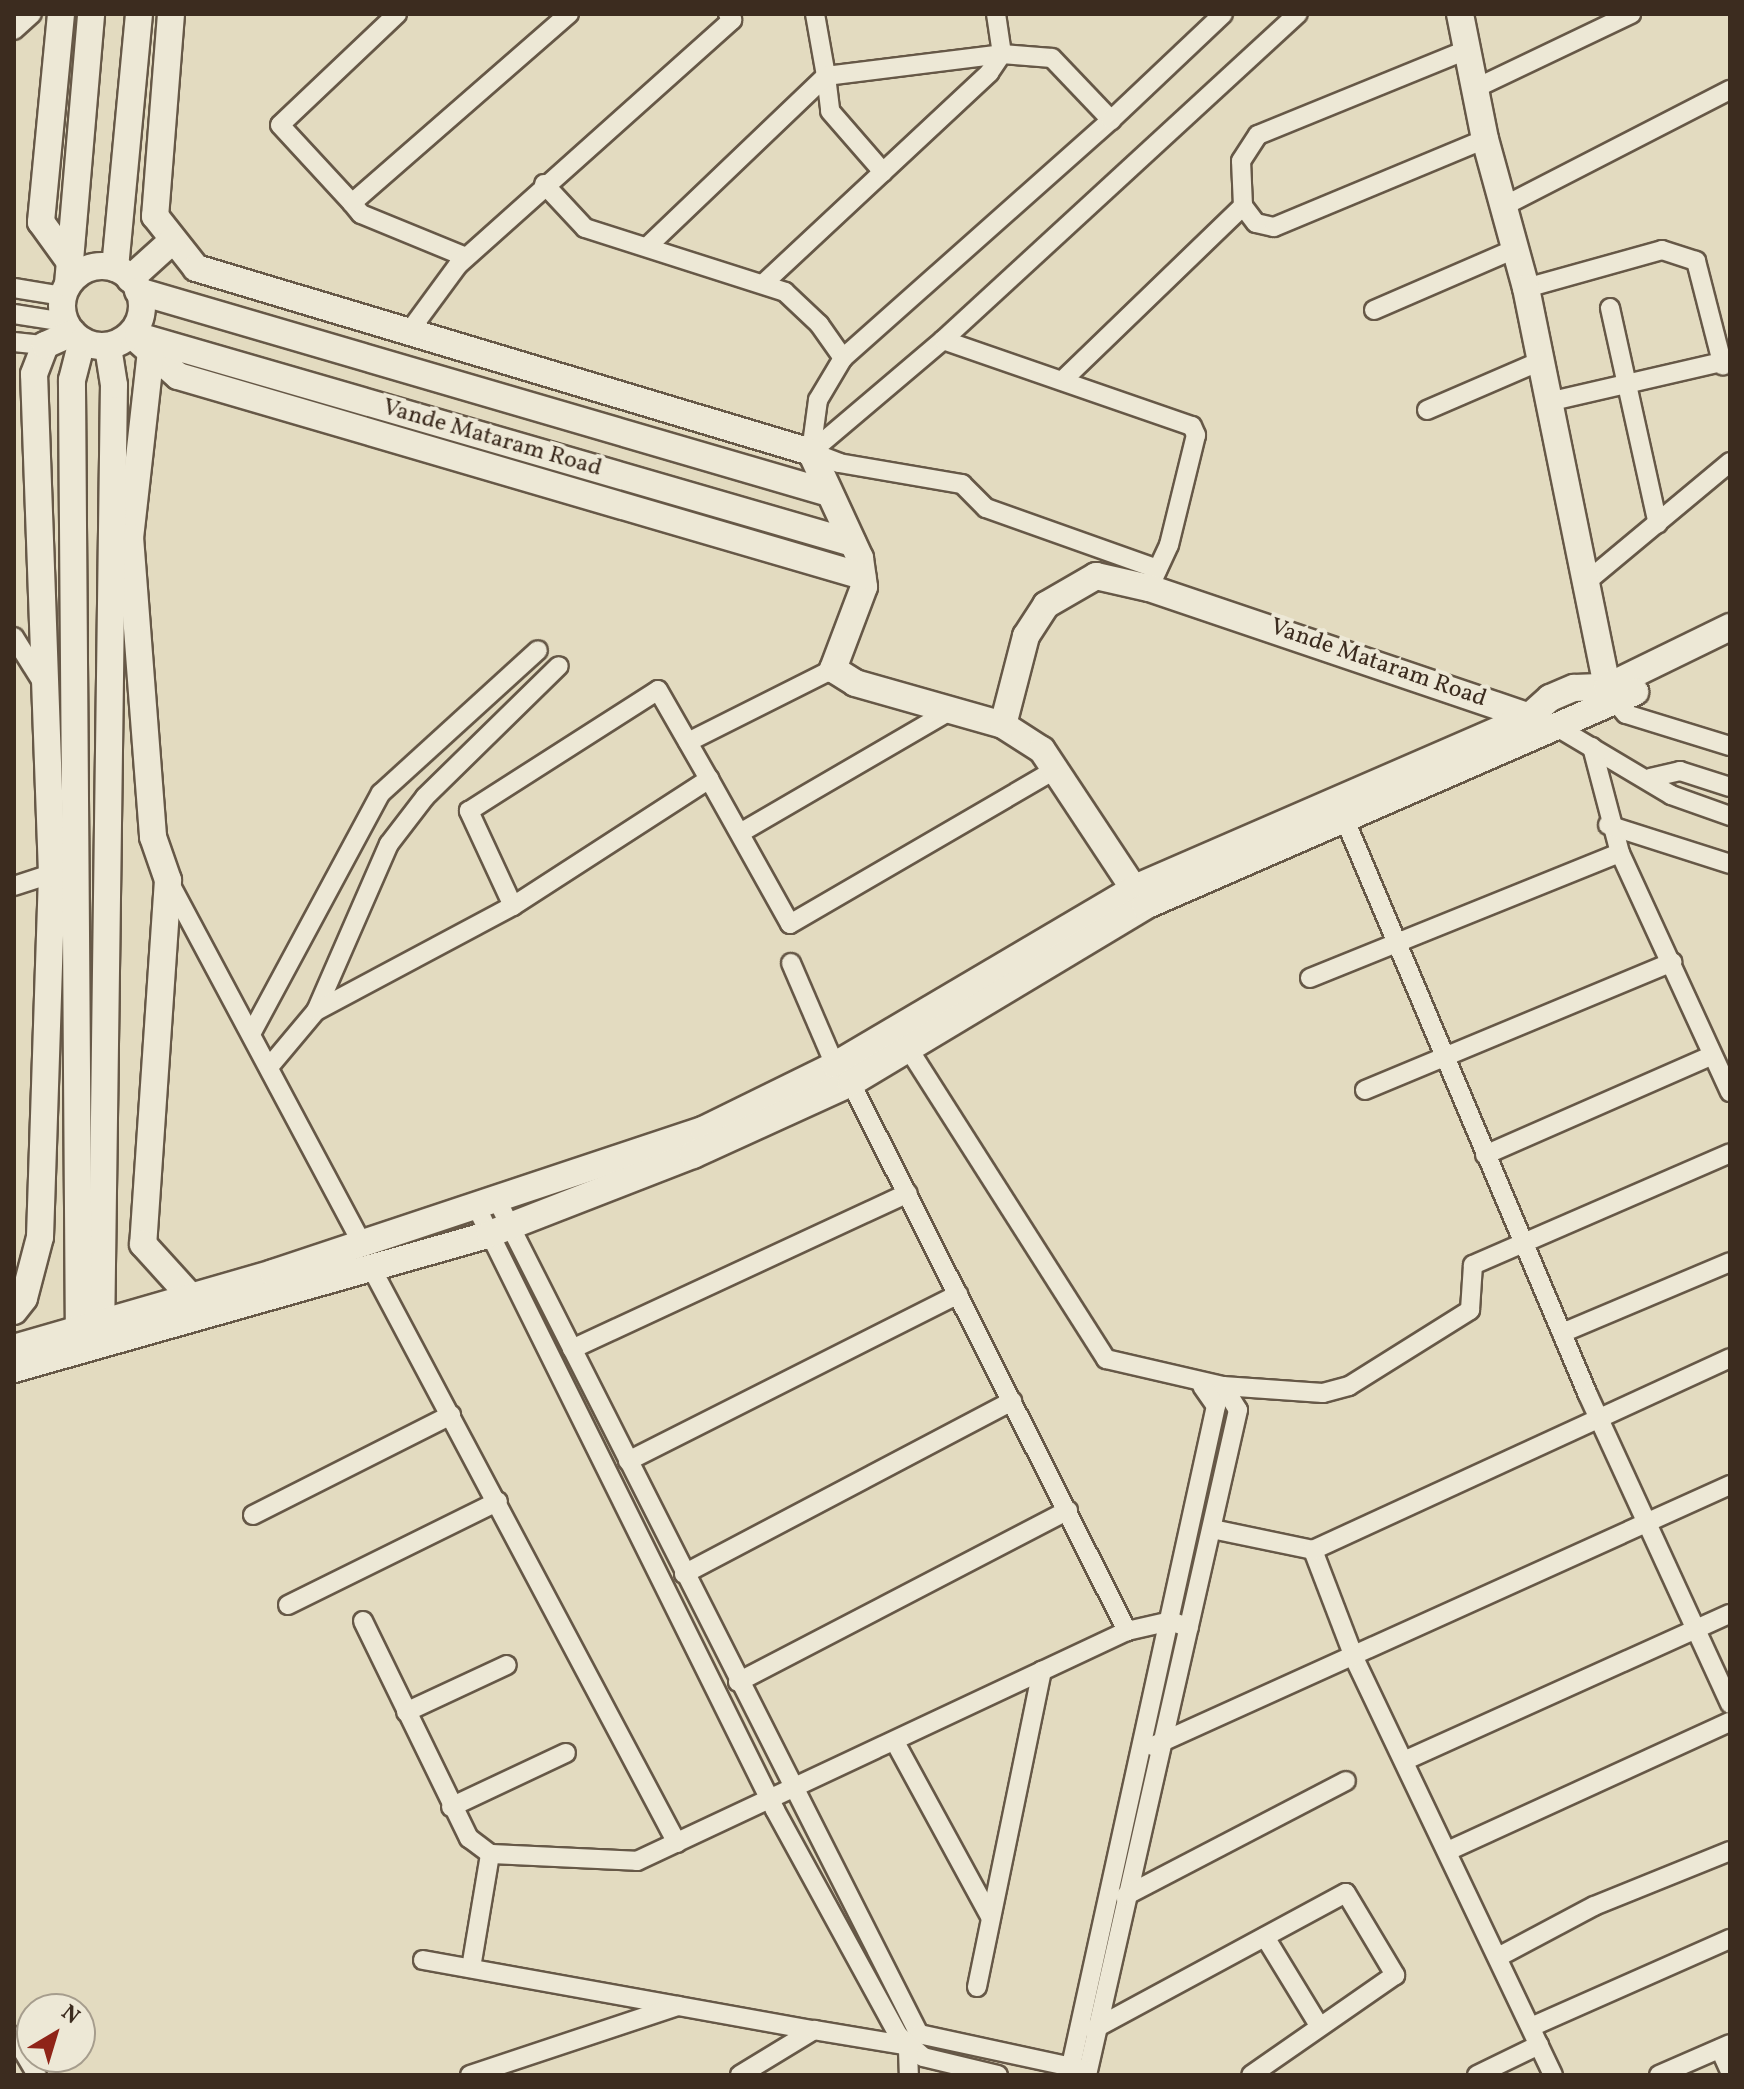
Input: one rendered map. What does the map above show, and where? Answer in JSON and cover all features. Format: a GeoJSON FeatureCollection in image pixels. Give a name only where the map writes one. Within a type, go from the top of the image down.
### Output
{"type":"FeatureCollection","features":[{"type":"Feature","properties":{"kind":"street"},"geometry":{"type":"LineString","coordinates":[[14,30],[32,14]]}},
{"type":"Feature","properties":{"kind":"street"},"geometry":{"type":"LineString","coordinates":[[61,14],[41,222],[114,385],[90,1336]]}},
{"type":"Feature","properties":{"kind":"street"},"geometry":{"type":"LineString","coordinates":[[14,1311],[24,1298],[40,1237],[52,874],[34,374],[45,345],[82,315],[91,14]]}},
{"type":"Feature","properties":{"kind":"street"},"geometry":{"type":"LineString","coordinates":[[14,314],[82,315],[142,310],[128,279],[139,14]]}},
{"type":"Feature","properties":{"kind":"street"},"geometry":{"type":"LineString","coordinates":[[171,14],[155,216],[196,268],[411,329],[839,463],[962,484],[986,508],[1153,578],[1172,532],[1196,435],[1192,426],[1065,378],[943,340]]}},
{"type":"Feature","properties":{"kind":"street"},"geometry":{"type":"LineString","coordinates":[[397,14],[280,125],[361,214],[466,257]]}},
{"type":"Feature","properties":{"kind":"street"},"geometry":{"type":"LineString","coordinates":[[352,203],[569,14]]}},
{"type":"Feature","properties":{"kind":"street"},"geometry":{"type":"LineString","coordinates":[[411,329],[466,257],[544,184],[732,20],[728,14]]}},
{"type":"Feature","properties":{"kind":"street"},"geometry":{"type":"LineString","coordinates":[[815,14],[830,111],[883,172]]}},
{"type":"Feature","properties":{"kind":"street"},"geometry":{"type":"LineString","coordinates":[[996,14],[1002,54]]}},
{"type":"Feature","properties":{"kind":"street"},"geometry":{"type":"LineString","coordinates":[[688,742],[833,669],[862,576],[853,543],[811,452],[818,400],[843,358],[1111,120],[1223,14]]}},
{"type":"Feature","properties":{"kind":"street"},"geometry":{"type":"LineString","coordinates":[[811,452],[943,340],[1298,14]]}},
{"type":"Feature","properties":{"kind":"street"},"geometry":{"type":"LineString","coordinates":[[1460,14],[1485,139],[1506,205],[1526,288],[1610,695],[1626,714],[1730,746]]}},
{"type":"Feature","properties":{"kind":"street"},"geometry":{"type":"LineString","coordinates":[[1476,88],[1631,14]]}},
{"type":"Feature","properties":{"kind":"street"},"geometry":{"type":"LineString","coordinates":[[1466,50],[1258,135],[1241,161],[1243,206],[1256,223],[1274,227],[1485,139]]}},
{"type":"Feature","properties":{"kind":"street"},"geometry":{"type":"LineString","coordinates":[[649,245],[826,76],[1002,54],[1052,58],[1111,120]]}},
{"type":"Feature","properties":{"kind":"street"},"geometry":{"type":"LineString","coordinates":[[764,283],[883,172],[1002,54]]}},
{"type":"Feature","properties":{"kind":"street"},"geometry":{"type":"LineString","coordinates":[[1506,205],[1730,90]]}},
{"type":"Feature","properties":{"kind":"street"},"geometry":{"type":"LineString","coordinates":[[544,184],[585,228],[649,245],[785,292],[843,358]]}},
{"type":"Feature","properties":{"kind":"street"},"geometry":{"type":"LineString","coordinates":[[1065,378],[1243,206]]}},
{"type":"Feature","properties":{"kind":"street"},"geometry":{"type":"LineString","coordinates":[[128,279],[173,240]]}},
{"type":"Feature","properties":{"kind":"street"},"geometry":{"type":"LineString","coordinates":[[1374,310],[1517,248]]}},
{"type":"Feature","properties":{"kind":"street"},"geometry":{"type":"LineString","coordinates":[[1526,288],[1662,250],[1696,261],[1726,363],[1548,402]]}},
{"type":"Feature","properties":{"kind":"street"},"geometry":{"type":"LineString","coordinates":[[90,1336],[72,380],[89,268],[128,279]]}},
{"type":"Feature","properties":{"kind":"street","name":"Vande Mataram Road"},"geometry":{"type":"LineString","coordinates":[[128,279],[829,493]]}},
{"type":"Feature","properties":{"kind":"street"},"geometry":{"type":"LineString","coordinates":[[14,288],[82,315],[151,351],[178,376],[862,576]]}},
{"type":"Feature","properties":{"kind":"street"},"geometry":{"type":"LineString","coordinates":[[1610,308],[1658,524]]}},
{"type":"Feature","properties":{"kind":"street","name":"Vande Mataram Road"},"geometry":{"type":"LineString","coordinates":[[82,315],[853,543]]}},
{"type":"Feature","properties":{"kind":"street"},"geometry":{"type":"LineString","coordinates":[[14,342],[45,345]]}},
{"type":"Feature","properties":{"kind":"street"},"geometry":{"type":"LineString","coordinates":[[151,351],[130,537],[153,837],[168,880],[677,1843]]}},
{"type":"Feature","properties":{"kind":"street"},"geometry":{"type":"LineString","coordinates":[[1427,410],[1540,361]]}},
{"type":"Feature","properties":{"kind":"street"},"geometry":{"type":"LineString","coordinates":[[1585,583],[1730,462]]}},
{"type":"Feature","properties":{"kind":"street","name":"Vande Mataram Road"},"geometry":{"type":"LineString","coordinates":[[1003,725],[1026,636],[1046,605],[1096,576],[1153,578],[1557,727],[1650,778],[1671,795],[1730,816]]}},
{"type":"Feature","properties":{"kind":"street"},"geometry":{"type":"LineString","coordinates":[[24,1356],[367,1257],[488,1205],[703,1130],[908,1048],[1140,897],[1345,820],[1557,727],[1730,627]]}},
{"type":"Feature","properties":{"kind":"street"},"geometry":{"type":"LineString","coordinates":[[14,637],[46,687]]}},
{"type":"Feature","properties":{"kind":"street"},"geometry":{"type":"LineString","coordinates":[[90,1336],[191,1297],[500,1230],[693,1155],[843,1074],[1140,897],[1530,716],[1574,688],[1610,695],[1730,646]]}},
{"type":"Feature","properties":{"kind":"street"},"geometry":{"type":"LineString","coordinates":[[251,1034],[381,793],[538,650]]}},
{"type":"Feature","properties":{"kind":"street"},"geometry":{"type":"LineString","coordinates":[[269,1067],[316,1011],[389,844],[425,797],[559,666]]}},
{"type":"Feature","properties":{"kind":"street"},"geometry":{"type":"LineString","coordinates":[[833,669],[855,683],[1003,725],[1042,750],[1140,897]]}},
{"type":"Feature","properties":{"kind":"street"},"geometry":{"type":"LineString","coordinates":[[513,906],[469,811],[658,690],[790,924],[1055,770]]}},
{"type":"Feature","properties":{"kind":"street"},"geometry":{"type":"LineString","coordinates":[[740,833],[953,709]]}},
{"type":"Feature","properties":{"kind":"street"},"geometry":{"type":"LineString","coordinates":[[1592,747],[1608,825],[1730,1092]]}},
{"type":"Feature","properties":{"kind":"street"},"geometry":{"type":"LineString","coordinates":[[1650,778],[1680,771],[1730,787]]}},
{"type":"Feature","properties":{"kind":"street"},"geometry":{"type":"LineString","coordinates":[[316,1011],[513,906],[709,779]]}},
{"type":"Feature","properties":{"kind":"street"},"geometry":{"type":"LineString","coordinates":[[1345,820],[1442,1056],[1644,1523],[1730,1704]]}},
{"type":"Feature","properties":{"kind":"street"},"geometry":{"type":"LineString","coordinates":[[1608,825],[1730,864]]}},
{"type":"Feature","properties":{"kind":"street"},"geometry":{"type":"LineString","coordinates":[[1310,978],[1620,853]]}},
{"type":"Feature","properties":{"kind":"street"},"geometry":{"type":"LineString","coordinates":[[14,886],[52,874]]}},
{"type":"Feature","properties":{"kind":"street"},"geometry":{"type":"LineString","coordinates":[[168,880],[143,1244],[191,1297]]}},
{"type":"Feature","properties":{"kind":"street"},"geometry":{"type":"LineString","coordinates":[[1365,1090],[1672,962]]}},
{"type":"Feature","properties":{"kind":"street"},"geometry":{"type":"LineString","coordinates":[[791,963],[843,1074],[908,1193],[1127,1631]]}},
{"type":"Feature","properties":{"kind":"street"},"geometry":{"type":"LineString","coordinates":[[908,1048],[1106,1359],[1202,1386],[1323,1393],[1349,1386],[1470,1310],[1475,1295],[1469,1270],[1522,1241],[1730,1153]]}},
{"type":"Feature","properties":{"kind":"street"},"geometry":{"type":"LineString","coordinates":[[1485,1155],[1711,1056]]}},
{"type":"Feature","properties":{"kind":"street"},"geometry":{"type":"LineString","coordinates":[[572,1349],[908,1193]]}},
{"type":"Feature","properties":{"kind":"street"},"geometry":{"type":"LineString","coordinates":[[488,1205],[771,1801],[908,2050],[909,2075]]}},
{"type":"Feature","properties":{"kind":"street"},"geometry":{"type":"LineString","coordinates":[[500,1230],[572,1349],[919,2034],[1078,2072]]}},
{"type":"Feature","properties":{"kind":"street"},"geometry":{"type":"LineString","coordinates":[[1562,1333],[1730,1262]]}},
{"type":"Feature","properties":{"kind":"street"},"geometry":{"type":"LineString","coordinates":[[628,1461],[958,1294]]}},
{"type":"Feature","properties":{"kind":"street"},"geometry":{"type":"LineString","coordinates":[[1212,1529],[1313,1550],[1600,1421],[1730,1358]]}},
{"type":"Feature","properties":{"kind":"street"},"geometry":{"type":"LineString","coordinates":[[1078,2072],[1142,1749],[1216,1406],[1202,1386]]}},
{"type":"Feature","properties":{"kind":"street"},"geometry":{"type":"LineString","coordinates":[[1078,2072],[1094,2029],[1238,1410],[1223,1386]]}},
{"type":"Feature","properties":{"kind":"street"},"geometry":{"type":"LineString","coordinates":[[684,1574],[1012,1401]]}},
{"type":"Feature","properties":{"kind":"street"},"geometry":{"type":"LineString","coordinates":[[253,1515],[451,1415]]}},
{"type":"Feature","properties":{"kind":"street"},"geometry":{"type":"LineString","coordinates":[[1142,1749],[1162,1743],[1354,1657],[1730,1485]]}},
{"type":"Feature","properties":{"kind":"street"},"geometry":{"type":"LineString","coordinates":[[288,1605],[498,1501]]}},
{"type":"Feature","properties":{"kind":"street"},"geometry":{"type":"LineString","coordinates":[[738,1682],[1068,1510]]}},
{"type":"Feature","properties":{"kind":"street"},"geometry":{"type":"LineString","coordinates":[[1313,1550],[1354,1657],[1450,1850],[1553,2075]]}},
{"type":"Feature","properties":{"kind":"street"},"geometry":{"type":"LineString","coordinates":[[1406,1760],[1730,1614]]}},
{"type":"Feature","properties":{"kind":"street"},"geometry":{"type":"LineString","coordinates":[[363,1621],[451,1807],[469,1838],[490,1854],[637,1861],[771,1801],[1127,1631],[1171,1621],[1189,1628]]}},
{"type":"Feature","properties":{"kind":"street"},"geometry":{"type":"LineString","coordinates":[[406,1712],[507,1665]]}},
{"type":"Feature","properties":{"kind":"street"},"geometry":{"type":"LineString","coordinates":[[977,1987],[1042,1671]]}},
{"type":"Feature","properties":{"kind":"street"},"geometry":{"type":"LineString","coordinates":[[1450,1850],[1730,1722]]}},
{"type":"Feature","properties":{"kind":"street"},"geometry":{"type":"LineString","coordinates":[[895,1742],[990,1916]]}},
{"type":"Feature","properties":{"kind":"street"},"geometry":{"type":"LineString","coordinates":[[451,1807],[566,1753]]}},
{"type":"Feature","properties":{"kind":"street"},"geometry":{"type":"LineString","coordinates":[[1125,1896],[1346,1781]]}},
{"type":"Feature","properties":{"kind":"street"},"geometry":{"type":"LineString","coordinates":[[471,1968],[490,1854]]}},
{"type":"Feature","properties":{"kind":"street"},"geometry":{"type":"LineString","coordinates":[[1500,1956],[1594,1906],[1728,1857]]}},
{"type":"Feature","properties":{"kind":"street"},"geometry":{"type":"LineString","coordinates":[[1094,2029],[1346,1893],[1395,1975],[1251,2075]]}},
{"type":"Feature","properties":{"kind":"street"},"geometry":{"type":"LineString","coordinates":[[1265,1937],[1320,2027]]}},
{"type":"Feature","properties":{"kind":"street"},"geometry":{"type":"LineString","coordinates":[[1531,2027],[1730,1939]]}},
{"type":"Feature","properties":{"kind":"street"},"geometry":{"type":"LineString","coordinates":[[423,1960],[814,2030],[908,2050],[998,2075]]}},
{"type":"Feature","properties":{"kind":"street"},"geometry":{"type":"LineString","coordinates":[[470,2075],[681,2006]]}},
{"type":"Feature","properties":{"kind":"street"},"geometry":{"type":"LineString","coordinates":[[740,2075],[814,2030]]}},
{"type":"Feature","properties":{"kind":"street"},"geometry":{"type":"LineString","coordinates":[[908,2050],[919,2034]]}},
{"type":"Feature","properties":{"kind":"street"},"geometry":{"type":"LineString","coordinates":[[14,2036],[37,2075]]}},
{"type":"Feature","properties":{"kind":"street"},"geometry":{"type":"LineString","coordinates":[[1477,2075],[1539,2045]]}},
{"type":"Feature","properties":{"kind":"street"},"geometry":{"type":"LineString","coordinates":[[1659,2075],[1725,2047],[1730,2071]]}}]}
